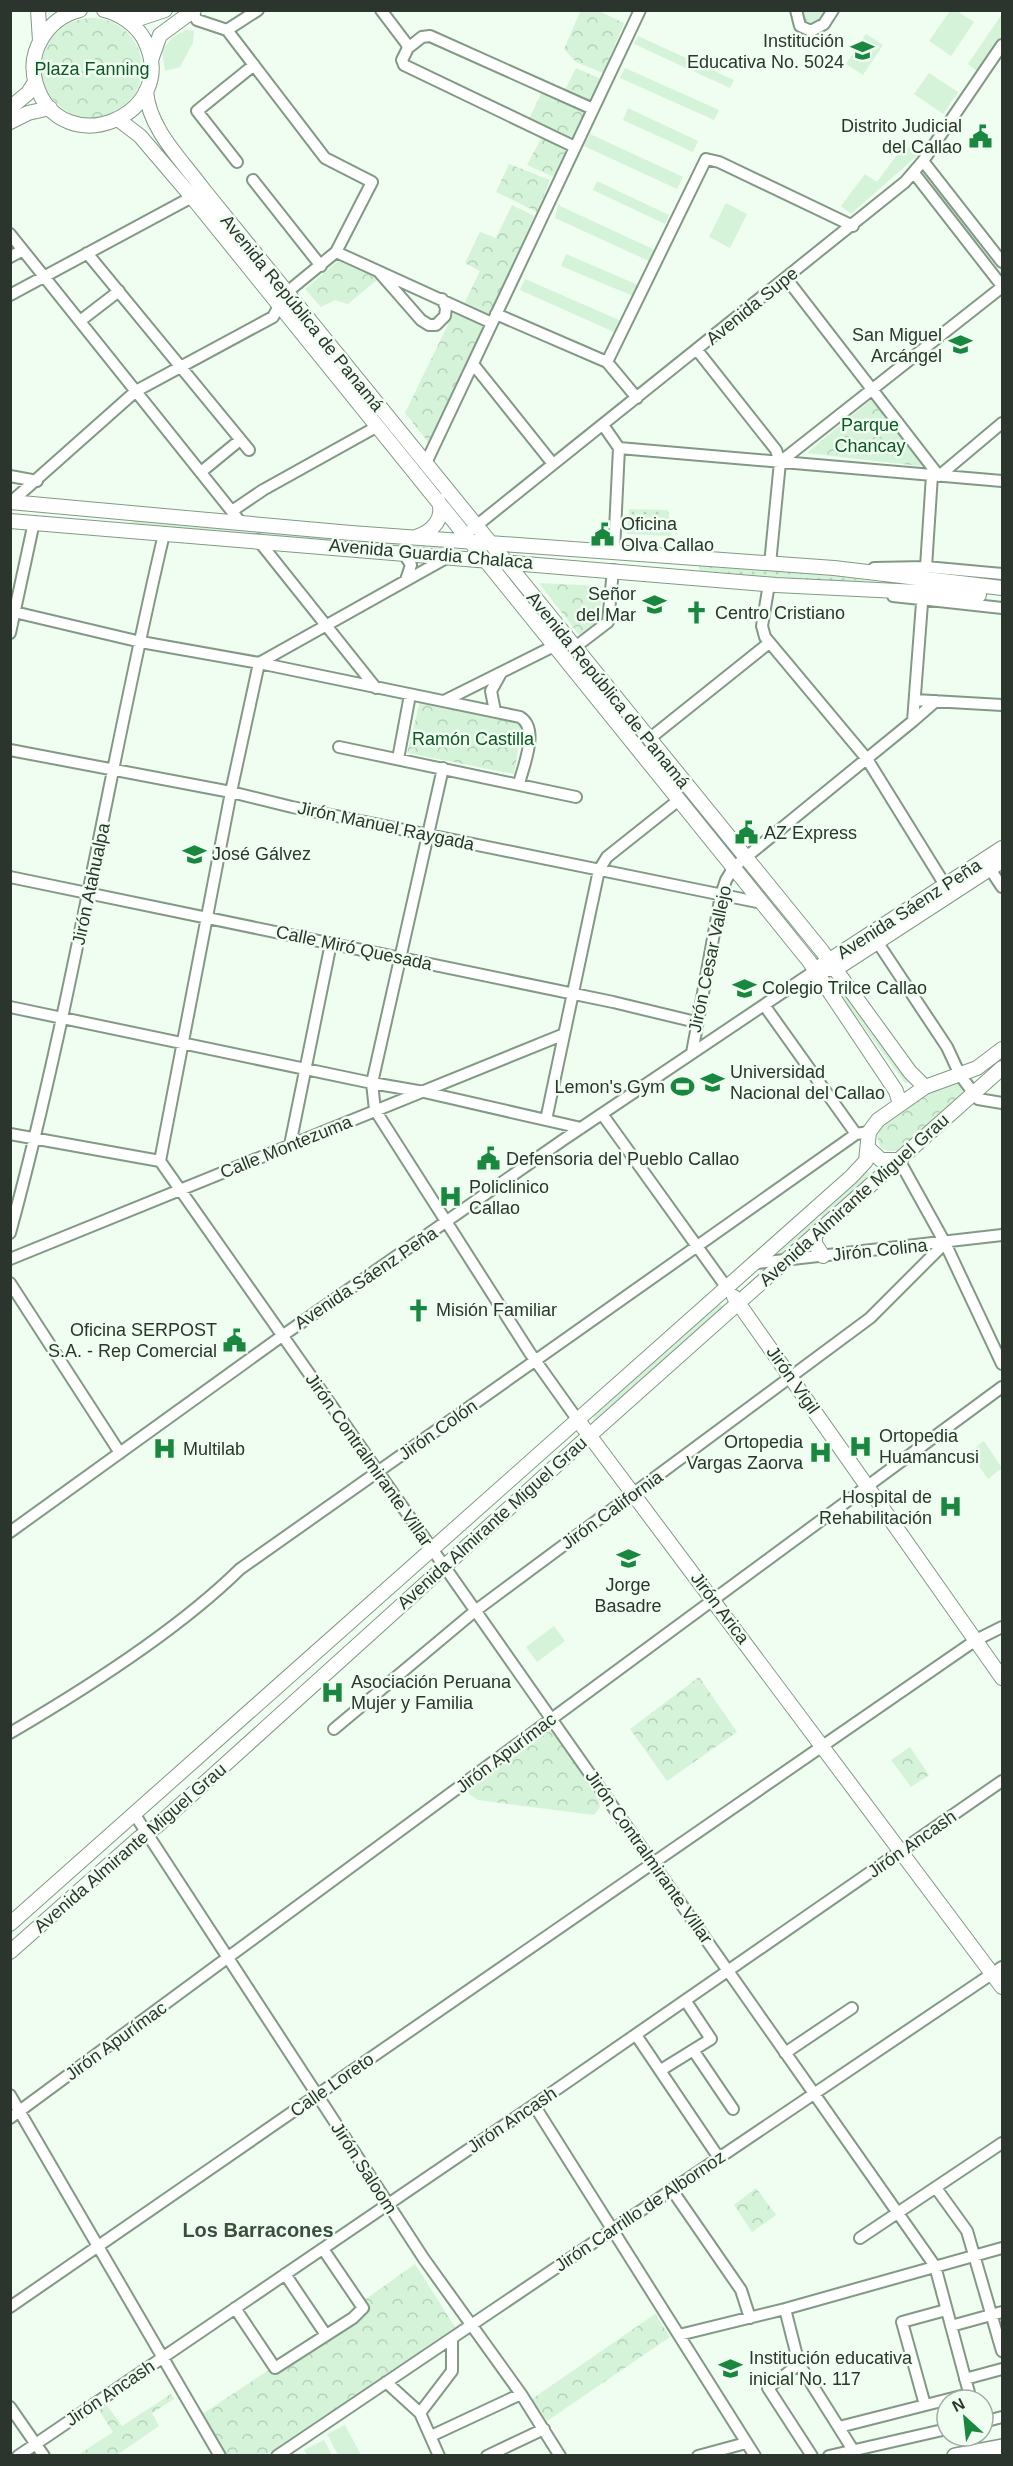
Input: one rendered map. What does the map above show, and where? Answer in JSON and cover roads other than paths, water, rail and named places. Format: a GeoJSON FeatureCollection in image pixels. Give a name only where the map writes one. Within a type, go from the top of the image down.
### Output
{"type":"FeatureCollection","features":[{"type":"Feature","properties":{"kind":"highway"},"geometry":{"type":"LineString","coordinates":[[956,2456],[1002,2446]]}},
{"type":"Feature","properties":{"kind":"main road"},"geometry":{"type":"LineString","coordinates":[[38,10],[40,42]]}},
{"type":"Feature","properties":{"kind":"main road"},"geometry":{"type":"LineString","coordinates":[[80,10],[59,19],[40,42],[35,55],[35,82],[50,108],[62,118],[90,126],[119,120],[135,108],[146,91],[151,60],[160,35],[193,11]]}},
{"type":"Feature","properties":{"kind":"main road"},"geometry":{"type":"LineString","coordinates":[[104,10],[138,19],[165,10]]}},
{"type":"Feature","properties":{"kind":"main road"},"geometry":{"type":"LineString","coordinates":[[121,16],[141,35],[151,60]]}},
{"type":"Feature","properties":{"kind":"main road"},"geometry":{"type":"LineString","coordinates":[[10,108],[28,93],[35,82]]}},
{"type":"Feature","properties":{"kind":"main road","name":"Avenida República de Panamá"},"geometry":{"type":"LineString","coordinates":[[146,91],[149,112],[156,125],[378,426],[437,498],[471,534],[489,543],[504,561],[680,799],[832,965],[904,1064],[925,1087]]}},
{"type":"Feature","properties":{"kind":"main road"},"geometry":{"type":"LineString","coordinates":[[10,122],[28,113],[50,108]]}},
{"type":"Feature","properties":{"kind":"main road","name":"Avenida República de Panamá"},"geometry":{"type":"LineString","coordinates":[[119,120],[140,136],[425,465],[486,559],[565,644],[648,739],[740,863],[762,903],[816,970],[896,1091],[900,1104]]}},
{"type":"Feature","properties":{"kind":"main road"},"geometry":{"type":"LineString","coordinates":[[416,537],[433,528],[439,520],[440,505],[437,498]]}},
{"type":"Feature","properties":{"kind":"main road","name":"Avenida Guardia Chalaca"},"geometry":{"type":"LineString","coordinates":[[11,502],[242,524],[350,540],[403,552],[922,596],[996,592]]}},
{"type":"Feature","properties":{"kind":"main road"},"geometry":{"type":"LineString","coordinates":[[125,531],[128,512]]}},
{"type":"Feature","properties":{"kind":"main road","name":"Avenida Guardia Chalaca"},"geometry":{"type":"LineString","coordinates":[[10,521],[258,540],[350,540],[471,534]]}},
{"type":"Feature","properties":{"kind":"main road","name":"Avenida Guardia Chalaca"},"geometry":{"type":"LineString","coordinates":[[489,543],[834,568],[996,592]]}},
{"type":"Feature","properties":{"kind":"main road"},"geometry":{"type":"LineString","coordinates":[[691,577],[693,558]]}},
{"type":"Feature","properties":{"kind":"main road","name":"Avenida Sáenz Peña"},"geometry":{"type":"LineString","coordinates":[[816,970],[832,965],[987,864],[1002,848]]}},
{"type":"Feature","properties":{"kind":"main road","name":"Avenida Sáenz Peña"},"geometry":{"type":"LineString","coordinates":[[874,938],[945,885],[987,864],[1002,861]]}},
{"type":"Feature","properties":{"kind":"main road","name":"Avenida Almirante Miguel Grau"},"geometry":{"type":"LineString","coordinates":[[10,1924],[135,1815],[431,1548],[816,1209],[866,1161],[868,1148],[863,1133],[925,1087],[977,1068],[1002,1049]]}},
{"type":"Feature","properties":{"kind":"main road","name":"Avenida Almirante Miguel Grau"},"geometry":{"type":"LineString","coordinates":[[10,1952],[281,1714],[1002,1068]]}},
{"type":"Feature","properties":{"kind":"main road"},"geometry":{"type":"LineString","coordinates":[[868,1148],[881,1160],[899,1160]]}},
{"type":"Feature","properties":{"kind":"main road"},"geometry":{"type":"LineString","coordinates":[[816,1209],[820,1219],[831,1222]]}},
{"type":"Feature","properties":{"kind":"main road"},"geometry":{"type":"LineString","coordinates":[[815,1236],[817,1251],[823,1256]]}},
{"type":"Feature","properties":{"kind":"main road","name":"Jirón Vigil"},"geometry":{"type":"LineString","coordinates":[[727,1288],[1002,1678]]}},
{"type":"Feature","properties":{"kind":"main road","name":"Jirón Arica"},"geometry":{"type":"LineString","coordinates":[[577,1419],[901,1851],[997,1970],[1002,1987]]}},
{"type":"Feature","properties":{"kind":"main road"},"geometry":{"type":"LineString","coordinates":[[268,1695],[281,1714]]}},
{"type":"Feature","properties":{"kind":"street"},"geometry":{"type":"LineString","coordinates":[[227,30],[258,10]]}},
{"type":"Feature","properties":{"kind":"street"},"geometry":{"type":"LineString","coordinates":[[381,10],[408,48]]}},
{"type":"Feature","properties":{"kind":"street"},"geometry":{"type":"LineString","coordinates":[[425,465],[640,10]]}},
{"type":"Feature","properties":{"kind":"street"},"geometry":{"type":"LineString","coordinates":[[796,10],[800,26],[811,31],[824,24],[833,10]]}},
{"type":"Feature","properties":{"kind":"street"},"geometry":{"type":"LineString","coordinates":[[11,502],[136,391],[271,319],[283,300],[336,252],[372,182],[325,158],[227,30],[197,20],[193,11]]}},
{"type":"Feature","properties":{"kind":"street"},"geometry":{"type":"LineString","coordinates":[[575,147],[404,65],[402,60],[408,48],[422,37],[430,36],[593,109]]}},
{"type":"Feature","properties":{"kind":"street","name":"Avenida Supe"},"geometry":{"type":"LineString","coordinates":[[471,534],[553,464],[853,225],[914,173],[1002,45]]}},
{"type":"Feature","properties":{"kind":"street"},"geometry":{"type":"LineString","coordinates":[[237,162],[197,111],[254,65]]}},
{"type":"Feature","properties":{"kind":"street"},"geometry":{"type":"LineString","coordinates":[[607,362],[702,162],[706,159],[719,162],[853,225]]}},
{"type":"Feature","properties":{"kind":"street"},"geometry":{"type":"LineString","coordinates":[[923,161],[998,248],[1002,262]]}},
{"type":"Feature","properties":{"kind":"street"},"geometry":{"type":"LineString","coordinates":[[780,462],[1002,286],[914,173]]}},
{"type":"Feature","properties":{"kind":"street"},"geometry":{"type":"LineString","coordinates":[[253,180],[321,266]]}},
{"type":"Feature","properties":{"kind":"street"},"geometry":{"type":"LineString","coordinates":[[10,295],[192,197]]}},
{"type":"Feature","properties":{"kind":"street"},"geometry":{"type":"LineString","coordinates":[[10,234],[242,524]]}},
{"type":"Feature","properties":{"kind":"street"},"geometry":{"type":"LineString","coordinates":[[982,260],[998,248]]}},
{"type":"Feature","properties":{"kind":"street"},"geometry":{"type":"LineString","coordinates":[[10,257],[23,250]]}},
{"type":"Feature","properties":{"kind":"street"},"geometry":{"type":"LineString","coordinates":[[336,252],[442,299],[607,362],[637,398]]}},
{"type":"Feature","properties":{"kind":"street"},"geometry":{"type":"LineString","coordinates":[[87,253],[249,450]]}},
{"type":"Feature","properties":{"kind":"street"},"geometry":{"type":"LineString","coordinates":[[377,269],[429,325],[436,325],[446,316],[446,308],[442,299]]}},
{"type":"Feature","properties":{"kind":"street"},"geometry":{"type":"LineString","coordinates":[[786,278],[935,475],[926,567]]}},
{"type":"Feature","properties":{"kind":"street"},"geometry":{"type":"LineString","coordinates":[[80,321],[119,291]]}},
{"type":"Feature","properties":{"kind":"street"},"geometry":{"type":"LineString","coordinates":[[697,350],[776,450],[780,462],[770,564]]}},
{"type":"Feature","properties":{"kind":"street"},"geometry":{"type":"LineString","coordinates":[[473,364],[553,464]]}},
{"type":"Feature","properties":{"kind":"street"},"geometry":{"type":"LineString","coordinates":[[935,475],[1002,423]]}},
{"type":"Feature","properties":{"kind":"street"},"geometry":{"type":"LineString","coordinates":[[603,425],[619,448],[614,551]]}},
{"type":"Feature","properties":{"kind":"street"},"geometry":{"type":"LineString","coordinates":[[232,511],[263,490],[378,426]]}},
{"type":"Feature","properties":{"kind":"street"},"geometry":{"type":"LineString","coordinates":[[201,472],[240,440]]}},
{"type":"Feature","properties":{"kind":"street"},"geometry":{"type":"LineString","coordinates":[[619,448],[1002,481]]}},
{"type":"Feature","properties":{"kind":"street"},"geometry":{"type":"LineString","coordinates":[[10,476],[37,481]]}},
{"type":"Feature","properties":{"kind":"street"},"geometry":{"type":"LineString","coordinates":[[10,633],[34,522]]}},
{"type":"Feature","properties":{"kind":"street","name":"Jirón Atahualpa"},"geometry":{"type":"LineString","coordinates":[[10,1233],[36,1140],[63,1018],[164,534]]}},
{"type":"Feature","properties":{"kind":"street"},"geometry":{"type":"LineString","coordinates":[[258,540],[376,688]]}},
{"type":"Feature","properties":{"kind":"street"},"geometry":{"type":"LineString","coordinates":[[403,552],[411,565],[406,580]]}},
{"type":"Feature","properties":{"kind":"street"},"geometry":{"type":"LineString","coordinates":[[10,1134],[160,1161],[231,792],[259,663],[451,556]]}},
{"type":"Feature","properties":{"kind":"street","name":"Avenida Guardia Chalaca"},"geometry":{"type":"LineString","coordinates":[[834,568],[926,567],[1002,574]]}},
{"type":"Feature","properties":{"kind":"street"},"geometry":{"type":"LineString","coordinates":[[444,701],[608,622],[613,570]]}},
{"type":"Feature","properties":{"kind":"street"},"geometry":{"type":"LineString","coordinates":[[769,584],[762,626],[769,643],[867,759],[945,885]]}},
{"type":"Feature","properties":{"kind":"street"},"geometry":{"type":"LineString","coordinates":[[913,721],[922,596]]}},
{"type":"Feature","properties":{"kind":"street","name":"Avenida Guardia Chalaca"},"geometry":{"type":"LineString","coordinates":[[922,596],[1002,608]]}},
{"type":"Feature","properties":{"kind":"street"},"geometry":{"type":"LineString","coordinates":[[13,612],[141,642],[259,663],[520,717],[529,724],[531,732],[519,784]]}},
{"type":"Feature","properties":{"kind":"street"},"geometry":{"type":"LineString","coordinates":[[648,739],[769,643]]}},
{"type":"Feature","properties":{"kind":"street"},"geometry":{"type":"LineString","coordinates":[[495,711],[491,691],[504,671]]}},
{"type":"Feature","properties":{"kind":"street"},"geometry":{"type":"LineString","coordinates":[[398,759],[410,694]]}},
{"type":"Feature","properties":{"kind":"street"},"geometry":{"type":"LineString","coordinates":[[915,700],[1002,705]]}},
{"type":"Feature","properties":{"kind":"street"},"geometry":{"type":"LineString","coordinates":[[740,863],[936,701]]}},
{"type":"Feature","properties":{"kind":"street"},"geometry":{"type":"LineString","coordinates":[[339,747],[576,797]]}},
{"type":"Feature","properties":{"kind":"street","name":"Jirón Manuel Raygada"},"geometry":{"type":"LineString","coordinates":[[10,750],[231,792],[762,903]]}},
{"type":"Feature","properties":{"kind":"street"},"geometry":{"type":"LineString","coordinates":[[375,1110],[372,1083],[443,768]]}},
{"type":"Feature","properties":{"kind":"street"},"geometry":{"type":"LineString","coordinates":[[546,1120],[562,1035],[599,870],[607,858],[680,799]]}},
{"type":"Feature","properties":{"kind":"street","name":"Jirón Cesar Vallejo"},"geometry":{"type":"LineString","coordinates":[[692,1053],[721,895],[726,880],[740,863]]}},
{"type":"Feature","properties":{"kind":"street"},"geometry":{"type":"LineString","coordinates":[[987,864],[1002,887]]}},
{"type":"Feature","properties":{"kind":"street","name":"Calle Miró Quesada"},"geometry":{"type":"LineString","coordinates":[[10,877],[571,993],[696,1022]]}},
{"type":"Feature","properties":{"kind":"street"},"geometry":{"type":"LineString","coordinates":[[874,938],[947,1047],[960,1075],[973,1093],[986,1102],[1002,1103]]}},
{"type":"Feature","properties":{"kind":"street"},"geometry":{"type":"LineString","coordinates":[[290,1145],[331,944]]}},
{"type":"Feature","properties":{"kind":"street","name":"Avenida Sáenz Peña"},"geometry":{"type":"LineString","coordinates":[[10,1532],[282,1336],[581,1128],[816,970]]}},
{"type":"Feature","properties":{"kind":"street"},"geometry":{"type":"LineString","coordinates":[[764,1005],[863,1133]]}},
{"type":"Feature","properties":{"kind":"street"},"geometry":{"type":"LineString","coordinates":[[10,1006],[183,1044],[424,1092],[581,1128]]}},
{"type":"Feature","properties":{"kind":"street","name":"Calle Montezuma"},"geometry":{"type":"LineString","coordinates":[[10,1259],[562,1035]]}},
{"type":"Feature","properties":{"kind":"street","name":"Jirón Arica"},"geometry":{"type":"LineString","coordinates":[[375,1110],[535,1361],[577,1419]]}},
{"type":"Feature","properties":{"kind":"street","name":"Jirón Vigil"},"geometry":{"type":"LineString","coordinates":[[602,1114],[727,1288]]}},
{"type":"Feature","properties":{"kind":"street","name":"Jirón Colón"},"geometry":{"type":"LineString","coordinates":[[10,1733],[62,1703],[180,1620],[209,1599],[240,1569],[697,1246],[863,1133]]}},
{"type":"Feature","properties":{"kind":"street"},"geometry":{"type":"LineString","coordinates":[[899,1160],[945,1243],[1002,1364]]}},
{"type":"Feature","properties":{"kind":"street","name":"Jirón Contralmirante Villar"},"geometry":{"type":"LineString","coordinates":[[160,1161],[935,2266],[968,2388]]}},
{"type":"Feature","properties":{"kind":"street","name":"Jirón Colina"},"geometry":{"type":"LineString","coordinates":[[756,1263],[1002,1235]]}},
{"type":"Feature","properties":{"kind":"street","name":"Jirón California"},"geometry":{"type":"LineString","coordinates":[[334,1730],[475,1611],[870,1318],[945,1243]]}},
{"type":"Feature","properties":{"kind":"street"},"geometry":{"type":"LineString","coordinates":[[10,1283],[120,1453]]}},
{"type":"Feature","properties":{"kind":"street","name":"Jirón Apurímac"},"geometry":{"type":"LineString","coordinates":[[10,2118],[1002,1387]]}},
{"type":"Feature","properties":{"kind":"street","name":"Calle Loreto"},"geometry":{"type":"LineString","coordinates":[[10,2307],[976,1640],[1002,1627]]}},
{"type":"Feature","properties":{"kind":"street","name":"Jirón Ancash"},"geometry":{"type":"LineString","coordinates":[[18,2456],[534,2106],[1002,1781]]}},
{"type":"Feature","properties":{"kind":"street","name":"Jirón Saloom"},"geometry":{"type":"LineString","coordinates":[[135,1815],[388,2204],[521,2394],[560,2456]]}},
{"type":"Feature","properties":{"kind":"street","name":"Jirón Carrillo de Albornoz"},"geometry":{"type":"LineString","coordinates":[[277,2456],[997,1970]]}},
{"type":"Feature","properties":{"kind":"street"},"geometry":{"type":"LineString","coordinates":[[662,2070],[711,2039],[689,2006]]}},
{"type":"Feature","properties":{"kind":"street"},"geometry":{"type":"LineString","coordinates":[[785,2053],[852,2008]]}},
{"type":"Feature","properties":{"kind":"street"},"geometry":{"type":"LineString","coordinates":[[636,2035],[662,2070],[719,2158]]}},
{"type":"Feature","properties":{"kind":"street"},"geometry":{"type":"LineString","coordinates":[[693,2050],[733,2109]]}},
{"type":"Feature","properties":{"kind":"street"},"geometry":{"type":"LineString","coordinates":[[10,2095],[220,2456]]}},
{"type":"Feature","properties":{"kind":"street"},"geometry":{"type":"LineString","coordinates":[[534,2106],[755,2456]]}},
{"type":"Feature","properties":{"kind":"street"},"geometry":{"type":"LineString","coordinates":[[860,2238],[1002,2143]]}},
{"type":"Feature","properties":{"kind":"street"},"geometry":{"type":"LineString","coordinates":[[936,2188],[967,2231],[998,2313],[1002,2351]]}},
{"type":"Feature","properties":{"kind":"street"},"geometry":{"type":"LineString","coordinates":[[672,2190],[741,2290],[750,2318]]}},
{"type":"Feature","properties":{"kind":"street"},"geometry":{"type":"LineString","coordinates":[[678,2335],[785,2309],[1002,2248]]}},
{"type":"Feature","properties":{"kind":"street"},"geometry":{"type":"LineString","coordinates":[[235,2308],[275,2368],[326,2335],[363,2309],[323,2249]]}},
{"type":"Feature","properties":{"kind":"street"},"geometry":{"type":"LineString","coordinates":[[285,2274],[326,2335]]}},
{"type":"Feature","properties":{"kind":"street"},"geometry":{"type":"LineString","coordinates":[[785,2309],[799,2364],[853,2450]]}},
{"type":"Feature","properties":{"kind":"street"},"geometry":{"type":"LineString","coordinates":[[925,2405],[902,2322],[946,2310]]}},
{"type":"Feature","properties":{"kind":"street"},"geometry":{"type":"LineString","coordinates":[[951,2326],[998,2313]]}},
{"type":"Feature","properties":{"kind":"street"},"geometry":{"type":"LineString","coordinates":[[420,2413],[452,2371],[452,2338]]}},
{"type":"Feature","properties":{"kind":"street"},"geometry":{"type":"LineString","coordinates":[[799,2364],[768,2388],[812,2456]]}},
{"type":"Feature","properties":{"kind":"street"},"geometry":{"type":"LineString","coordinates":[[965,2379],[1002,2369]]}},
{"type":"Feature","properties":{"kind":"street"},"geometry":{"type":"LineString","coordinates":[[386,2382],[420,2413],[439,2456]]}},
{"type":"Feature","properties":{"kind":"street"},"geometry":{"type":"LineString","coordinates":[[430,2436],[521,2394]]}},
{"type":"Feature","properties":{"kind":"street"},"geometry":{"type":"LineString","coordinates":[[839,2427],[935,2403]]}},
{"type":"Feature","properties":{"kind":"street"},"geometry":{"type":"LineString","coordinates":[[10,2408],[44,2456]]}},
{"type":"Feature","properties":{"kind":"street"},"geometry":{"type":"LineString","coordinates":[[487,2456],[544,2429]]}},
{"type":"Feature","properties":{"kind":"street"},"geometry":{"type":"LineString","coordinates":[[830,2456],[935,2432]]}},
{"type":"Feature","properties":{"kind":"street"},"geometry":{"type":"LineString","coordinates":[[698,2456],[746,2443]]}},
{"type":"Feature","properties":{"kind":"place","name":"Institución Educativa No. 5024"},"geometry":{"type":"Point","coordinates":[862,51]}},
{"type":"Feature","properties":{"kind":"place","name":"Distrito Judicial del Callao"},"geometry":{"type":"Point","coordinates":[980,136]}},
{"type":"Feature","properties":{"kind":"place","name":"San Miguel Arcángel"},"geometry":{"type":"Point","coordinates":[960,345]}},
{"type":"Feature","properties":{"kind":"place","name":"Oficina Olva Callao"},"geometry":{"type":"Point","coordinates":[603,534]}},
{"type":"Feature","properties":{"kind":"place","name":"Señor del Mar"},"geometry":{"type":"Point","coordinates":[654,604]}},
{"type":"Feature","properties":{"kind":"place","name":"Centro Cristiano"},"geometry":{"type":"Point","coordinates":[697,613]}},
{"type":"Feature","properties":{"kind":"place","name":"AZ Express"},"geometry":{"type":"Point","coordinates":[746,833]}},
{"type":"Feature","properties":{"kind":"place","name":"José Gálvez"},"geometry":{"type":"Point","coordinates":[194,854]}},
{"type":"Feature","properties":{"kind":"place","name":"Colegio Trilce Callao"},"geometry":{"type":"Point","coordinates":[744,988]}},
{"type":"Feature","properties":{"kind":"place","name":"Universidad Nacional del Callao"},"geometry":{"type":"Point","coordinates":[712,1082]}},
{"type":"Feature","properties":{"kind":"place","name":"Lemon's Gym"},"geometry":{"type":"Point","coordinates":[683,1087]}},
{"type":"Feature","properties":{"kind":"place","name":"Defensoria del Pueblo Callao"},"geometry":{"type":"Point","coordinates":[488,1159]}},
{"type":"Feature","properties":{"kind":"place","name":"Policlinico Callao"},"geometry":{"type":"Point","coordinates":[451,1197]}},
{"type":"Feature","properties":{"kind":"place","name":"Misión Familiar"},"geometry":{"type":"Point","coordinates":[418,1310]}},
{"type":"Feature","properties":{"kind":"place","name":"Oficina SERPOST S.A. - Rep Comercial"},"geometry":{"type":"Point","coordinates":[235,1340]}},
{"type":"Feature","properties":{"kind":"place","name":"Ortopedia Huamancusi"},"geometry":{"type":"Point","coordinates":[861,1446]}},
{"type":"Feature","properties":{"kind":"place","name":"Multilab"},"geometry":{"type":"Point","coordinates":[165,1449]}},
{"type":"Feature","properties":{"kind":"place","name":"Ortopedia Vargas Zaorva"},"geometry":{"type":"Point","coordinates":[821,1452]}},
{"type":"Feature","properties":{"kind":"place","name":"Hospital de Rehabilitación"},"geometry":{"type":"Point","coordinates":[950,1507]}},
{"type":"Feature","properties":{"kind":"place","name":"Jorge Basadre"},"geometry":{"type":"Point","coordinates":[628,1559]}},
{"type":"Feature","properties":{"kind":"place","name":"Asociación Peruana Mujer y Familia"},"geometry":{"type":"Point","coordinates":[333,1692]}},
{"type":"Feature","properties":{"kind":"place","name":"Institución educativa inicial No. 117"},"geometry":{"type":"Point","coordinates":[731,2368]}},
{"type":"Feature","properties":{"kind":"district","name":"Los Barracones"},"geometry":{"type":"Point","coordinates":[258,2230]}},
{"type":"Feature","properties":{"kind":"park label","name":"Plaza Fanning"},"geometry":{"type":"Point","coordinates":[92,69]}},
{"type":"Feature","properties":{"kind":"park label","name":"Parque Chancay"},"geometry":{"type":"Point","coordinates":[870,435]}},
{"type":"Feature","properties":{"kind":"park label","name":"Ramón Castilla"},"geometry":{"type":"Point","coordinates":[473,739]}}]}
